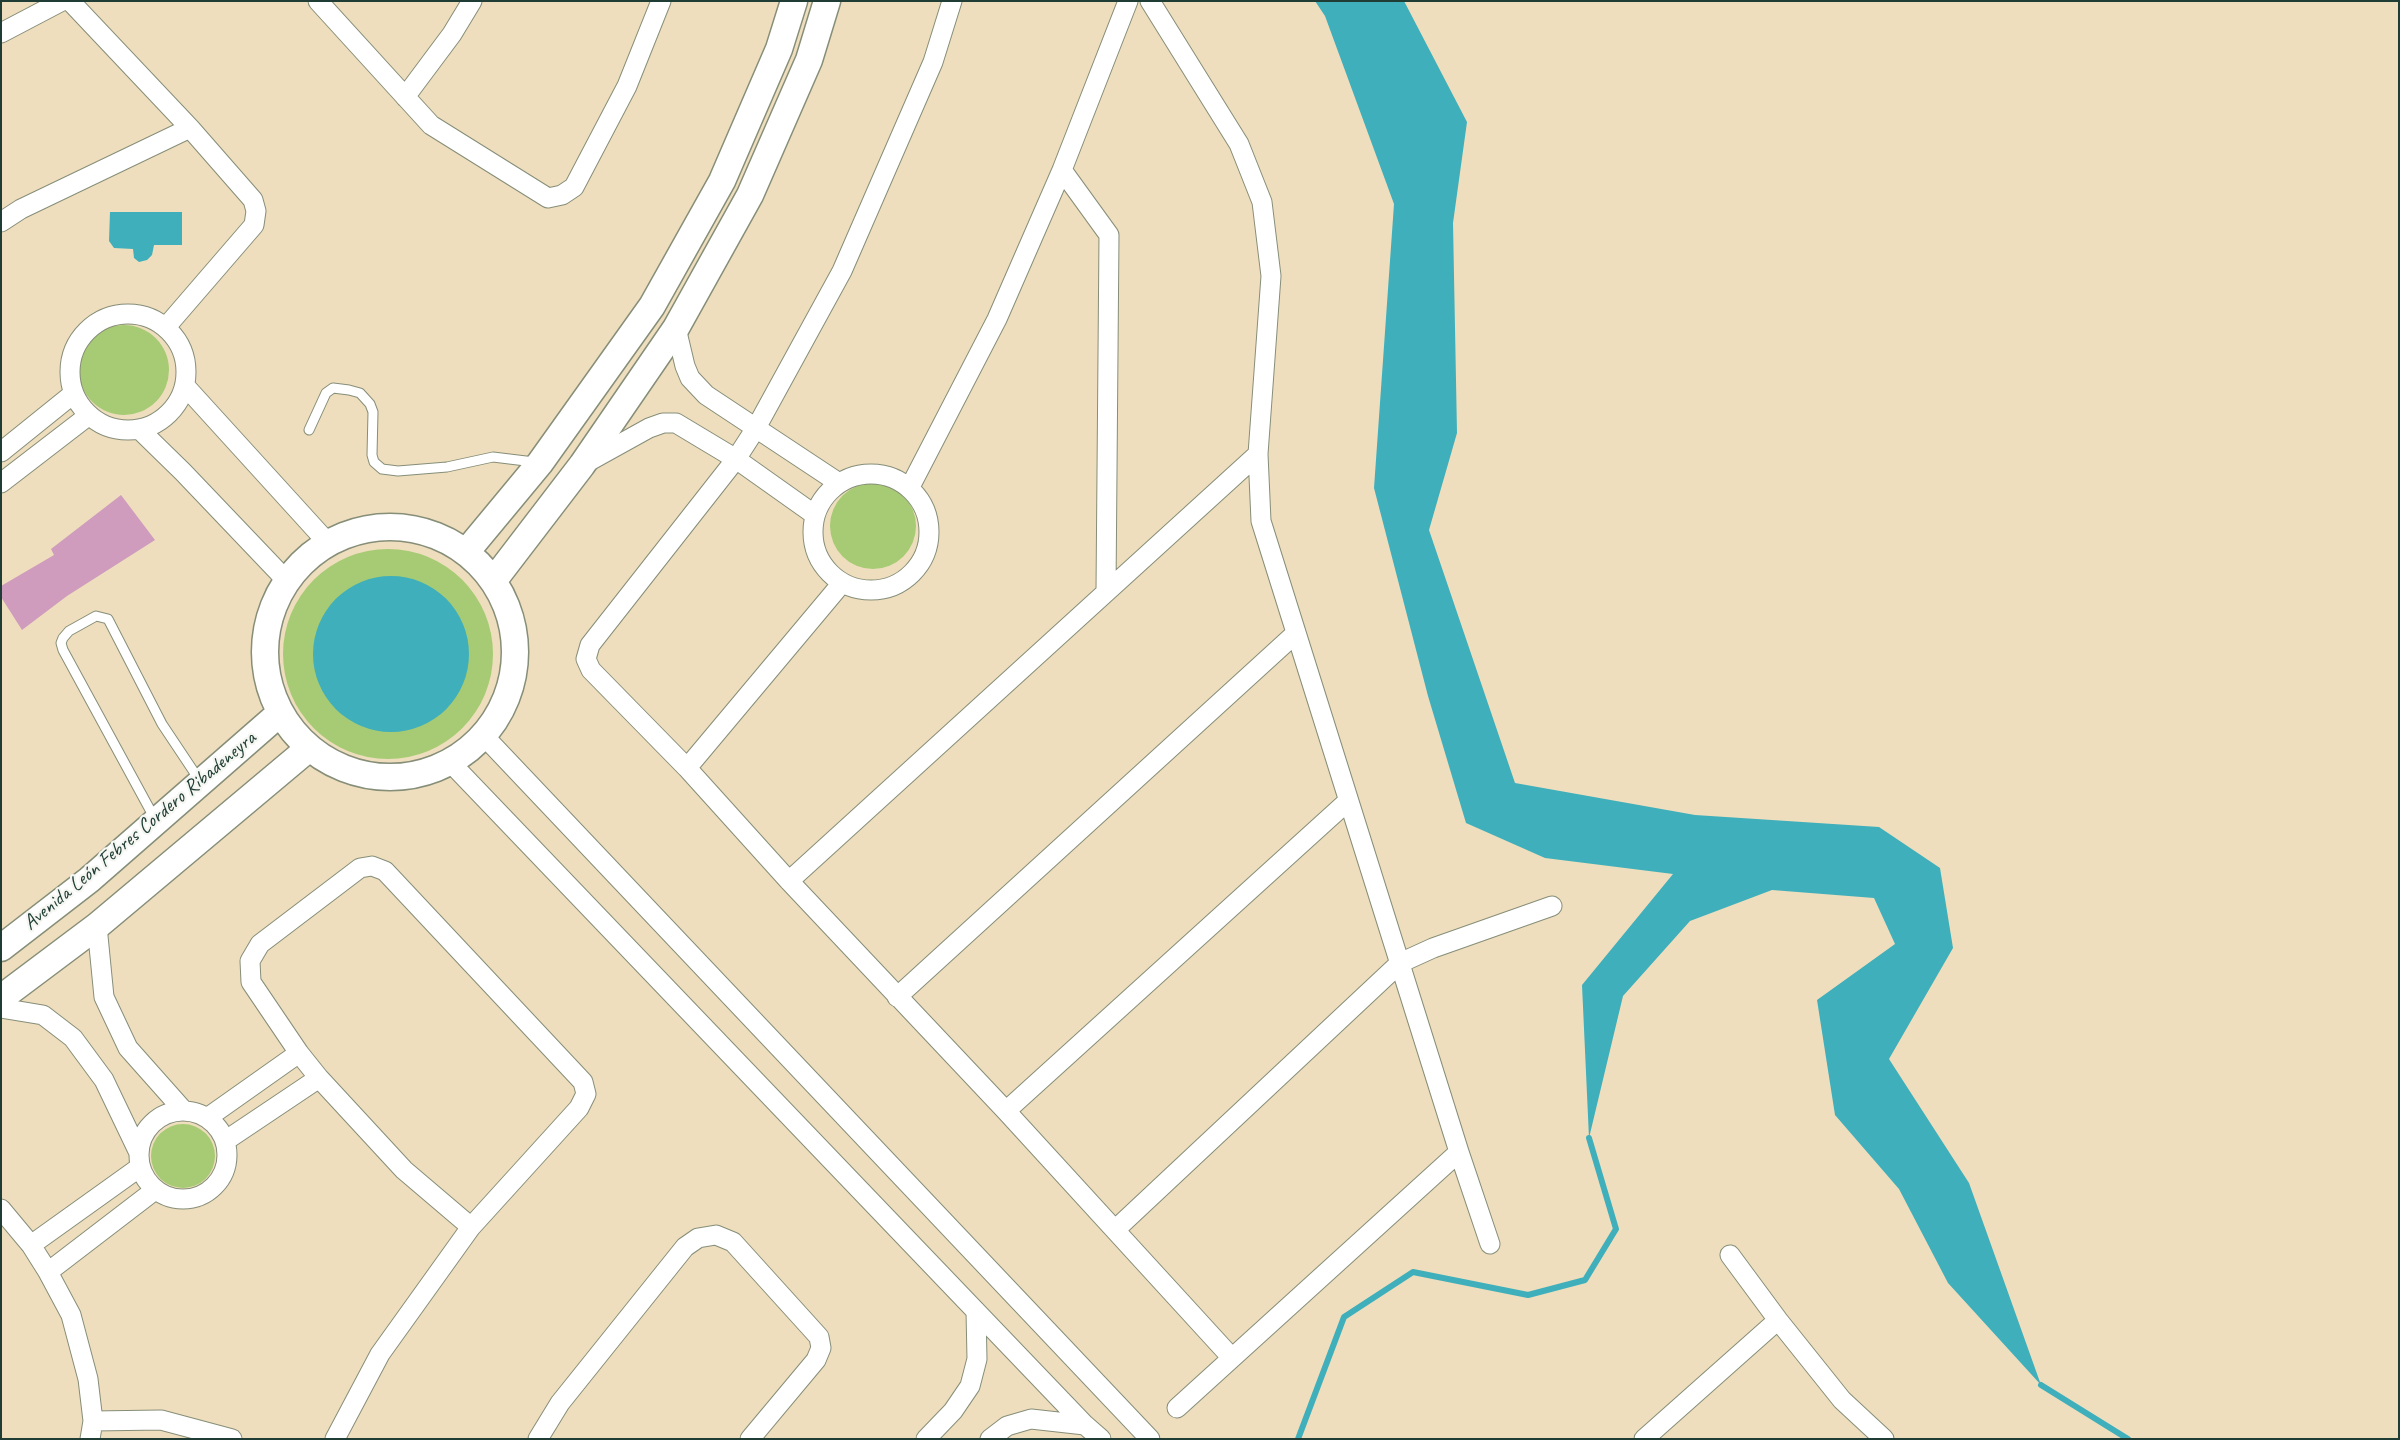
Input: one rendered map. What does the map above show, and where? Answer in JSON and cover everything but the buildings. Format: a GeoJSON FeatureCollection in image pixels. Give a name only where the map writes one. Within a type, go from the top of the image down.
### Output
{"type":"FeatureCollection","features":[{"type":"Feature","properties":{"kind":"street"},"geometry":{"type":"LineString","coordinates":[[1,33],[62,1]]}},
{"type":"Feature","properties":{"kind":"street"},"geometry":{"type":"LineString","coordinates":[[70,1],[190,128],[253,200],[256,211],[254,224],[166,326]]}},
{"type":"Feature","properties":{"kind":"street"},"geometry":{"type":"LineString","coordinates":[[318,1],[431,124],[548,198],[562,195],[574,187],[627,86],[661,1]]}},
{"type":"Feature","properties":{"kind":"street"},"geometry":{"type":"LineString","coordinates":[[405,97],[452,34],[472,1]]}},
{"type":"Feature","properties":{"kind":"street"},"geometry":{"type":"LineString","coordinates":[[467,551],[540,463],[652,306],[722,181],[779,49],[794,1]]}},
{"type":"Feature","properties":{"kind":"street"},"geometry":{"type":"LineString","coordinates":[[494,580],[582,465],[676,328],[750,194],[809,60],[827,1]]}},
{"type":"Feature","properties":{"kind":"street"},"geometry":{"type":"LineString","coordinates":[[952,1],[933,62],[842,271],[756,428],[736,459],[590,645],[586,658],[591,670],[687,768],[789,881],[1006,1111],[1232,1358]]}},
{"type":"Feature","properties":{"kind":"street"},"geometry":{"type":"LineString","coordinates":[[910,487],[997,318],[1062,170],[1128,1]]}},
{"type":"Feature","properties":{"kind":"street"},"geometry":{"type":"LineString","coordinates":[[1150,1],[1239,144],[1262,202],[1270,276],[1258,454],[1261,520],[1459,1152],[1490,1244]]}},
{"type":"Feature","properties":{"kind":"street"},"geometry":{"type":"LineString","coordinates":[[1,222],[21,209],[190,128]]}},
{"type":"Feature","properties":{"kind":"street"},"geometry":{"type":"LineString","coordinates":[[1062,170],[1109,235],[1106,590]]}},
{"type":"Feature","properties":{"kind":"street"},"geometry":{"type":"LineString","coordinates":[[125,313],[147,316],[166,326],[180,344],[187,365],[186,387],[176,407],[160,422],[140,430],[112,430],[88,416],[73,394],[69,372],[73,351],[85,332],[103,319],[125,313]]}},
{"type":"Feature","properties":{"kind":"street"},"geometry":{"type":"LineString","coordinates":[[676,328],[685,366],[690,378],[706,394],[839,483]]}},
{"type":"Feature","properties":{"kind":"street"},"geometry":{"type":"LineString","coordinates":[[186,387],[327,542]]}},
{"type":"Feature","properties":{"kind":"street"},"geometry":{"type":"LineString","coordinates":[[1,452],[20,439],[73,394]]}},
{"type":"Feature","properties":{"kind":"street"},"geometry":{"type":"LineString","coordinates":[[1,484],[88,416]]}},
{"type":"Feature","properties":{"kind":"street"},"geometry":{"type":"LineString","coordinates":[[582,465],[663,422],[676,423],[736,459],[815,515]]}},
{"type":"Feature","properties":{"kind":"street"},"geometry":{"type":"LineString","coordinates":[[140,430],[183,472],[286,580]]}},
{"type":"Feature","properties":{"kind":"street"},"geometry":{"type":"LineString","coordinates":[[789,881],[1106,590],[1258,454]]}},
{"type":"Feature","properties":{"kind":"street"},"geometry":{"type":"LineString","coordinates":[[875,473],[894,477],[910,487],[922,502],[929,520],[929,539],[924,557],[913,573],[898,584],[879,590],[860,589],[842,583],[827,571],[816,554],[812,534],[815,515],[824,496],[839,483],[856,475],[875,473]]}},
{"type":"Feature","properties":{"kind":"street"},"geometry":{"type":"LineString","coordinates":[[373,526],[423,529],[467,551],[494,580],[512,618],[516,660],[506,700],[484,736],[450,762],[402,777],[352,773],[308,749],[278,714],[264,669],[266,623],[286,580],[327,542],[373,526]]}},
{"type":"Feature","properties":{"kind":"street"},"geometry":{"type":"LineString","coordinates":[[687,768],[842,583]]}},
{"type":"Feature","properties":{"kind":"street"},"geometry":{"type":"LineString","coordinates":[[897,997],[1296,634]]}},
{"type":"Feature","properties":{"kind":"street","name":"Avenida León Febres Cordero Ribadeneyra"},"geometry":{"type":"LineString","coordinates":[[1,948],[89,880],[278,714]]}},
{"type":"Feature","properties":{"kind":"street"},"geometry":{"type":"LineString","coordinates":[[484,736],[1150,1439]]}},
{"type":"Feature","properties":{"kind":"street"},"geometry":{"type":"LineString","coordinates":[[1,998],[97,926],[308,749]]}},
{"type":"Feature","properties":{"kind":"street"},"geometry":{"type":"LineString","coordinates":[[450,762],[1085,1425],[1101,1439]]}},
{"type":"Feature","properties":{"kind":"street"},"geometry":{"type":"LineString","coordinates":[[1006,1111],[1348,801]]}},
{"type":"Feature","properties":{"kind":"street"},"geometry":{"type":"LineString","coordinates":[[335,1439],[380,1354],[471,1228],[579,1108],[586,1094],[583,1082],[385,871],[372,866],[360,868],[260,944],[250,961],[251,982],[299,1053],[319,1078],[404,1170],[471,1228]]}},
{"type":"Feature","properties":{"kind":"street"},"geometry":{"type":"LineString","coordinates":[[1115,1230],[1400,963],[1433,948],[1552,906]]}},
{"type":"Feature","properties":{"kind":"street"},"geometry":{"type":"LineString","coordinates":[[97,926],[104,996],[128,1048],[184,1111]]}},
{"type":"Feature","properties":{"kind":"street"},"geometry":{"type":"LineString","coordinates":[[1,1008],[42,1015],[73,1038],[104,1080],[139,1159],[146,1180],[155,1190],[167,1197],[181,1200],[195,1198],[208,1192],[218,1182],[225,1169],[227,1155],[225,1141],[218,1128],[207,1118],[184,1111],[171,1113],[159,1118],[149,1127],[142,1138],[139,1159],[30,1245]]}},
{"type":"Feature","properties":{"kind":"street"},"geometry":{"type":"LineString","coordinates":[[207,1118],[299,1053]]}},
{"type":"Feature","properties":{"kind":"street"},"geometry":{"type":"LineString","coordinates":[[225,1141],[319,1078]]}},
{"type":"Feature","properties":{"kind":"street"},"geometry":{"type":"LineString","coordinates":[[1177,1408],[1459,1152]]}},
{"type":"Feature","properties":{"kind":"street"},"geometry":{"type":"LineString","coordinates":[[48,1272],[155,1190]]}},
{"type":"Feature","properties":{"kind":"street"},"geometry":{"type":"LineString","coordinates":[[1,1209],[30,1245],[48,1272],[71,1316],[88,1379],[91,1430],[161,1420],[232,1439]]}},
{"type":"Feature","properties":{"kind":"street"},"geometry":{"type":"LineString","coordinates":[[538,1439],[560,1403],[685,1247],[698,1238],[716,1235],[733,1242],[819,1337],[821,1348],[816,1360],[750,1439]]}},
{"type":"Feature","properties":{"kind":"street"},"geometry":{"type":"LineString","coordinates":[[1730,1256],[1842,1400],[1884,1439]]}},
{"type":"Feature","properties":{"kind":"street"},"geometry":{"type":"LineString","coordinates":[[926,1439],[953,1411],[970,1386],[977,1359],[976,1311]]}},
{"type":"Feature","properties":{"kind":"street"},"geometry":{"type":"LineString","coordinates":[[1644,1439],[1778,1320]]}},
{"type":"Feature","properties":{"kind":"street"},"geometry":{"type":"LineString","coordinates":[[990,1439],[1007,1426],[1031,1419],[1085,1425]]}},
{"type":"Feature","properties":{"kind":"lane"},"geometry":{"type":"LineString","coordinates":[[309,430],[326,393],[333,388],[349,390],[360,393],[370,404],[373,412],[372,455],[374,462],[382,469],[398,471],[446,467],[493,457],[540,463]]}},
{"type":"Feature","properties":{"kind":"lane"},"geometry":{"type":"LineString","coordinates":[[156,820],[63,650],[61,643],[69,630],[96,616],[108,620],[162,724],[200,781]]}},
{"type":"Feature","properties":{"kind":"green space"},"geometry":{"type":"Polygon","coordinates":[[[124,325],[141,328],[156,338],[166,353],[169,370],[166,387],[156,402],[141,412],[124,415],[107,412],[92,402],[82,387],[79,370],[82,353],[92,338],[107,328],[124,325]]]}},
{"type":"Feature","properties":{"kind":"green space"},"geometry":{"type":"Polygon","coordinates":[[[873,483],[889,486],[897,490],[909,502],[913,510],[916,526],[913,542],[909,550],[897,562],[889,566],[873,569],[857,566],[849,562],[837,550],[833,542],[830,526],[833,510],[837,502],[849,490],[857,486],[873,483]]]}},
{"type":"Feature","properties":{"kind":"green space"},"geometry":{"type":"Polygon","coordinates":[[[388,549],[408,551],[428,557],[446,567],[462,580],[475,596],[485,614],[491,634],[493,654],[491,674],[485,694],[475,712],[462,728],[446,741],[428,751],[408,757],[388,759],[368,757],[348,751],[330,741],[314,728],[301,712],[291,694],[285,674],[283,654],[285,634],[291,614],[301,596],[314,580],[330,567],[348,557],[368,551],[388,549]]]}},
{"type":"Feature","properties":{"kind":"green space"},"geometry":{"type":"Polygon","coordinates":[[[183,1124],[195,1126],[206,1133],[213,1144],[215,1156],[213,1168],[206,1179],[195,1186],[183,1188],[171,1186],[160,1179],[153,1168],[151,1156],[153,1144],[160,1133],[171,1126],[183,1124]]]}},
{"type":"Feature","properties":{"kind":"water"},"geometry":{"type":"Polygon","coordinates":[[[1315,1],[1404,1],[1467,122],[1453,223],[1457,433],[1429,530],[1515,783],[1695,815],[1879,827],[1940,868],[1953,948],[1889,1059],[1969,1183],[2041,1385],[1948,1283],[1899,1189],[1835,1115],[1817,1000],[1895,944],[1874,898],[1772,890],[1690,921],[1623,996],[1589,1138],[1582,985],[1673,874],[1545,858],[1466,823],[1428,696],[1374,488],[1394,204],[1325,16],[1315,1]]]}},
{"type":"Feature","properties":{"kind":"water"},"geometry":{"type":"Polygon","coordinates":[[[110,212],[182,212],[182,245],[154,245],[152,255],[147,260],[139,262],[134,258],[133,249],[114,248],[109,241],[110,212]]]}},
{"type":"Feature","properties":{"kind":"water"},"geometry":{"type":"Polygon","coordinates":[[[383,576],[399,576],[414,579],[428,585],[441,593],[452,604],[466,631],[469,654],[468,669],[460,691],[452,704],[441,715],[414,729],[399,732],[383,732],[368,729],[354,723],[341,715],[330,704],[316,677],[313,662],[313,646],[316,631],[322,617],[330,604],[341,593],[368,579],[383,576]]]}},
{"type":"Feature","properties":{"kind":"waterway"},"geometry":{"type":"LineString","coordinates":[[1298,1439],[1344,1317],[1413,1272],[1528,1295],[1585,1280],[1616,1229],[1589,1138]]}},
{"type":"Feature","properties":{"kind":"waterway"},"geometry":{"type":"LineString","coordinates":[[2041,1385],[2128,1439]]}}]}
